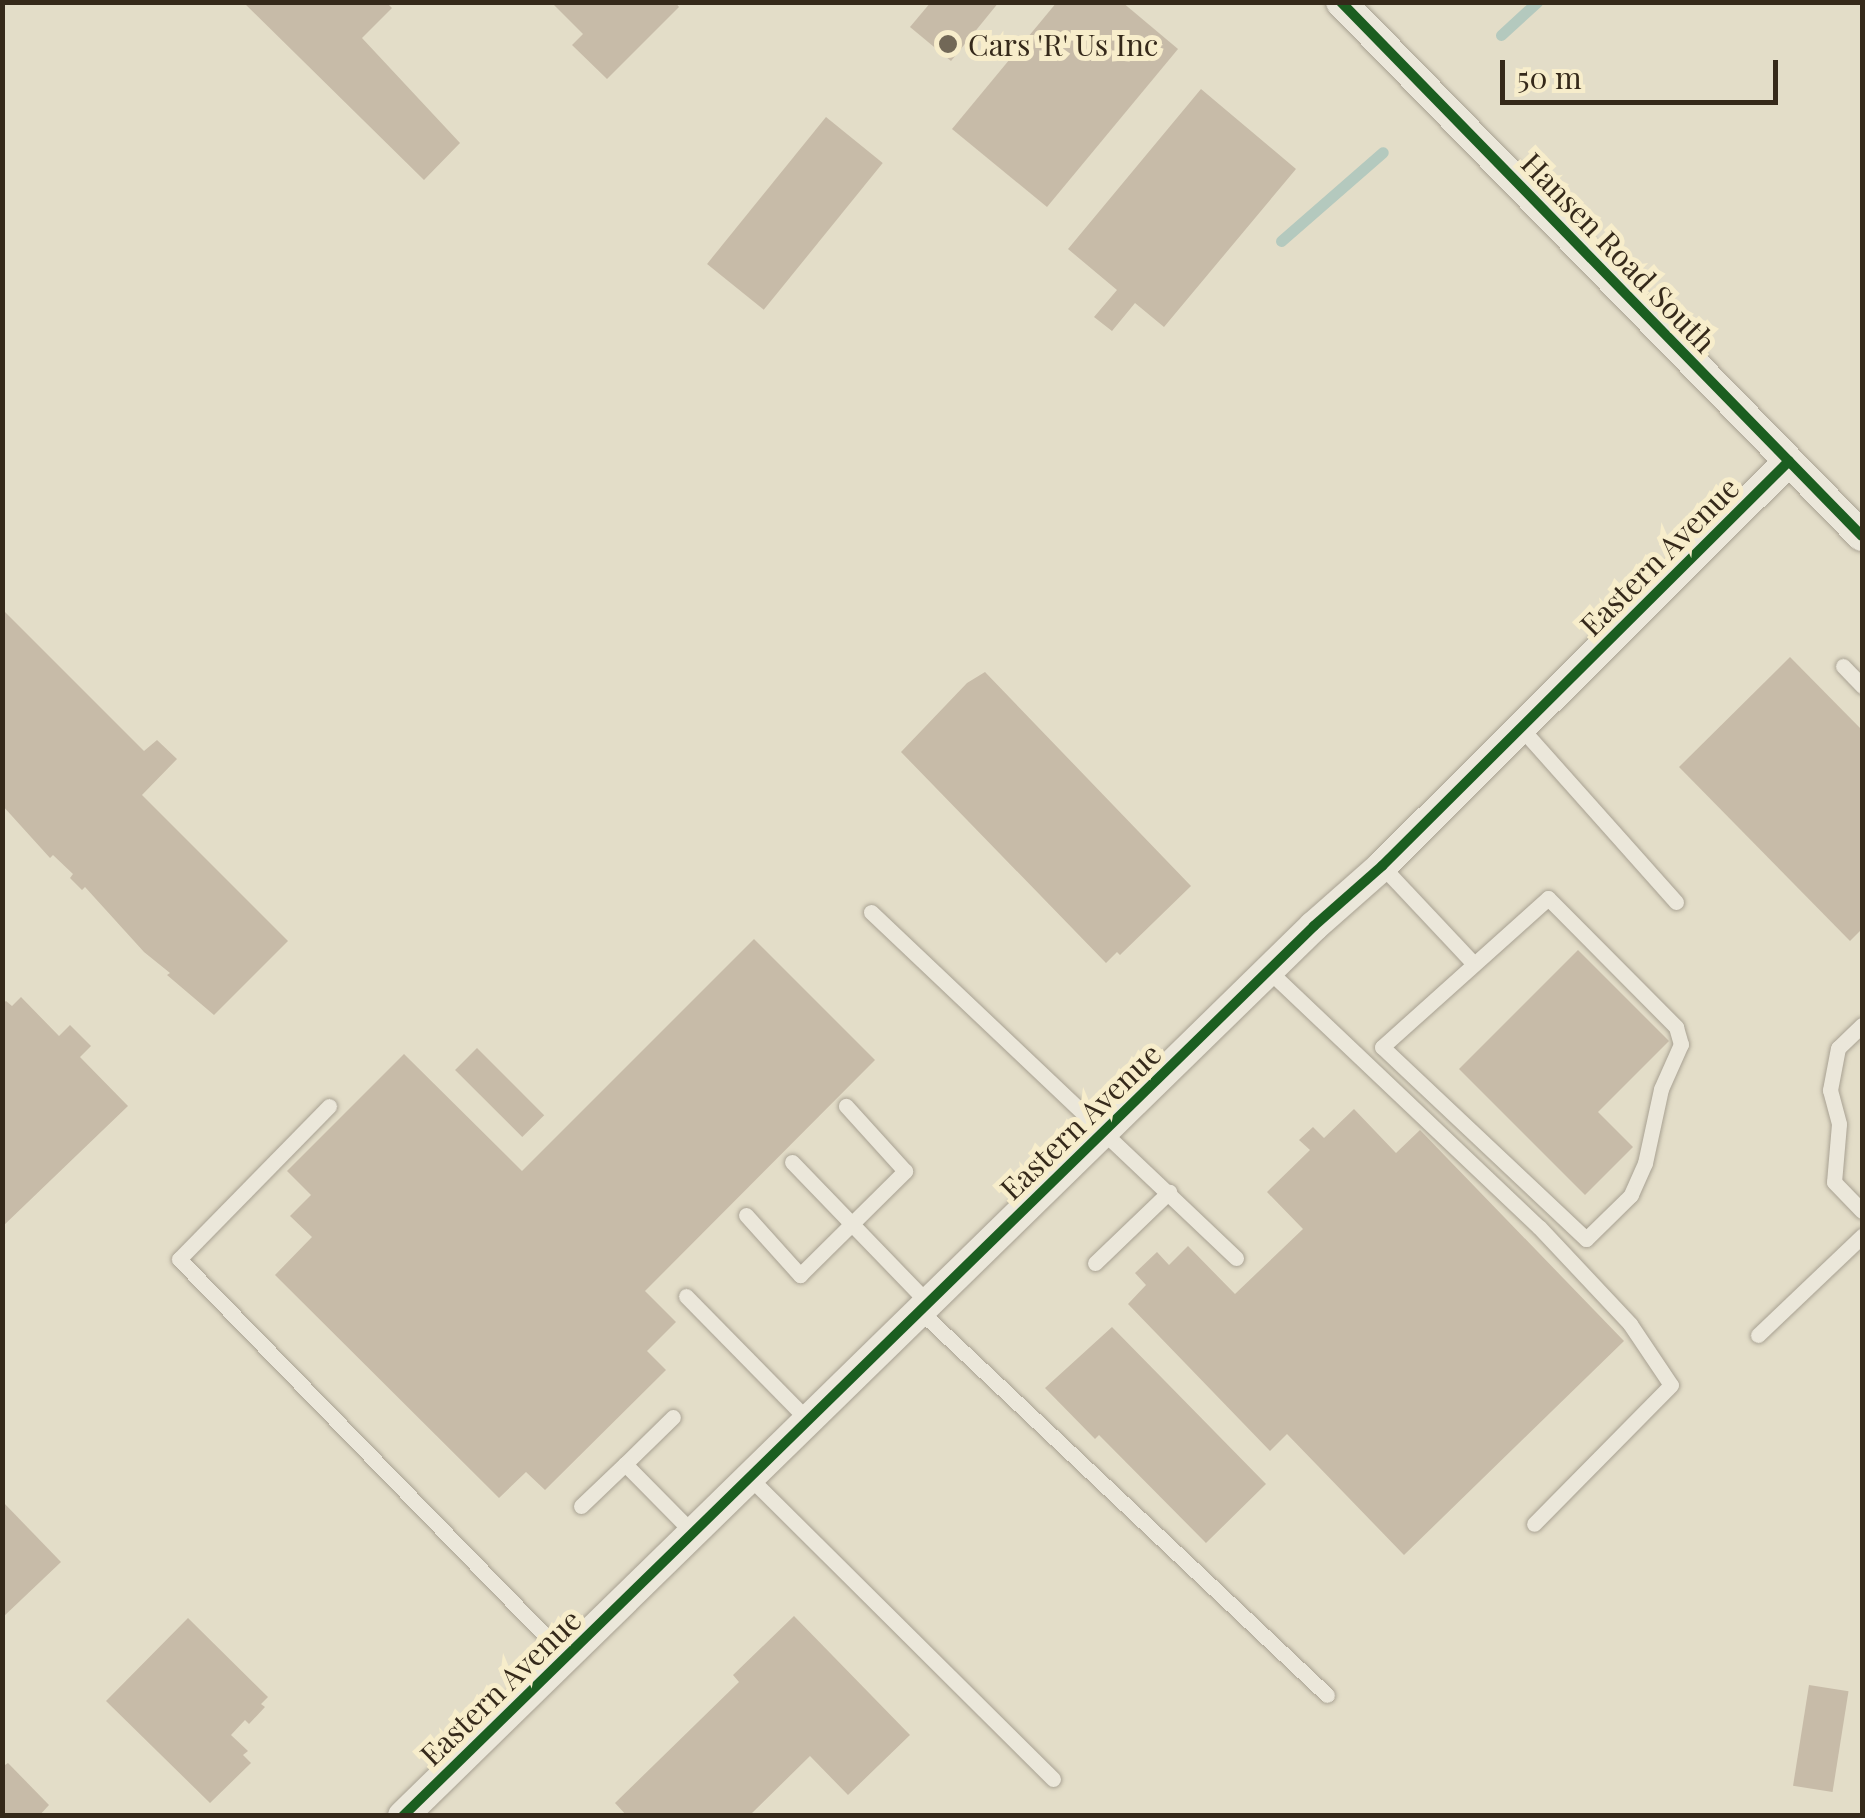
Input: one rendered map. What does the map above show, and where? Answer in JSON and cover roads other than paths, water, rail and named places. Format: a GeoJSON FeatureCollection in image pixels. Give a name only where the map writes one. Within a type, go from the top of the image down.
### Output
{"type":"FeatureCollection","features":[{"type":"Feature","properties":{"kind":"street","name":"Hansen Road South"},"geometry":{"type":"LineString","coordinates":[[1341,2],[1862,536]]}},
{"type":"Feature","properties":{"kind":"street","name":"Eastern Avenue"},"geometry":{"type":"LineString","coordinates":[[404,1816],[1269,971],[1382,866],[1789,461]]}},
{"type":"Feature","properties":{"kind":"lane"},"geometry":{"type":"LineString","coordinates":[[1843,666],[1862,686]]}},
{"type":"Feature","properties":{"kind":"lane"},"geometry":{"type":"LineString","coordinates":[[1521,728],[1676,902]]}},
{"type":"Feature","properties":{"kind":"lane"},"geometry":{"type":"LineString","coordinates":[[1382,866],[1474,964]]}},
{"type":"Feature","properties":{"kind":"lane"},"geometry":{"type":"LineString","coordinates":[[1548,898],[1676,1026],[1681,1044],[1661,1089],[1645,1163],[1632,1196],[1586,1239],[1382,1047],[1474,964],[1548,898]]}},
{"type":"Feature","properties":{"kind":"lane"},"geometry":{"type":"LineString","coordinates":[[871,912],[1106,1130],[1236,1258]]}},
{"type":"Feature","properties":{"kind":"lane"},"geometry":{"type":"LineString","coordinates":[[1269,971],[1539,1227],[1630,1324],[1672,1385],[1534,1524]]}},
{"type":"Feature","properties":{"kind":"lane"},"geometry":{"type":"LineString","coordinates":[[1862,1025],[1838,1048],[1830,1090],[1839,1124],[1834,1182],[1862,1210]]}},
{"type":"Feature","properties":{"kind":"lane"},"geometry":{"type":"LineString","coordinates":[[329,1106],[178,1259],[566,1657]]}},
{"type":"Feature","properties":{"kind":"lane"},"geometry":{"type":"LineString","coordinates":[[746,1215],[800,1274],[905,1171],[846,1106]]}},
{"type":"Feature","properties":{"kind":"lane"},"geometry":{"type":"LineString","coordinates":[[792,1162],[853,1224],[925,1308],[1327,1695]]}},
{"type":"Feature","properties":{"kind":"lane"},"geometry":{"type":"LineString","coordinates":[[1095,1263],[1169,1192]]}},
{"type":"Feature","properties":{"kind":"lane"},"geometry":{"type":"LineString","coordinates":[[1758,1335],[1862,1236]]}},
{"type":"Feature","properties":{"kind":"lane"},"geometry":{"type":"LineString","coordinates":[[686,1296],[808,1421]]}},
{"type":"Feature","properties":{"kind":"lane"},"geometry":{"type":"LineString","coordinates":[[581,1506],[673,1417]]}},
{"type":"Feature","properties":{"kind":"lane"},"geometry":{"type":"LineString","coordinates":[[624,1464],[693,1533]]}},
{"type":"Feature","properties":{"kind":"lane"},"geometry":{"type":"LineString","coordinates":[[750,1478],[1053,1778]]}},
{"type":"Feature","properties":{"kind":"waterway"},"geometry":{"type":"LineString","coordinates":[[1501,35],[1537,2]]}},
{"type":"Feature","properties":{"kind":"waterway"},"geometry":{"type":"LineString","coordinates":[[1281,241],[1383,152]]}},
{"type":"Feature","properties":{"kind":"place","name":"Cars 'R' Us Inc"},"geometry":{"type":"Point","coordinates":[948,44]}}]}
